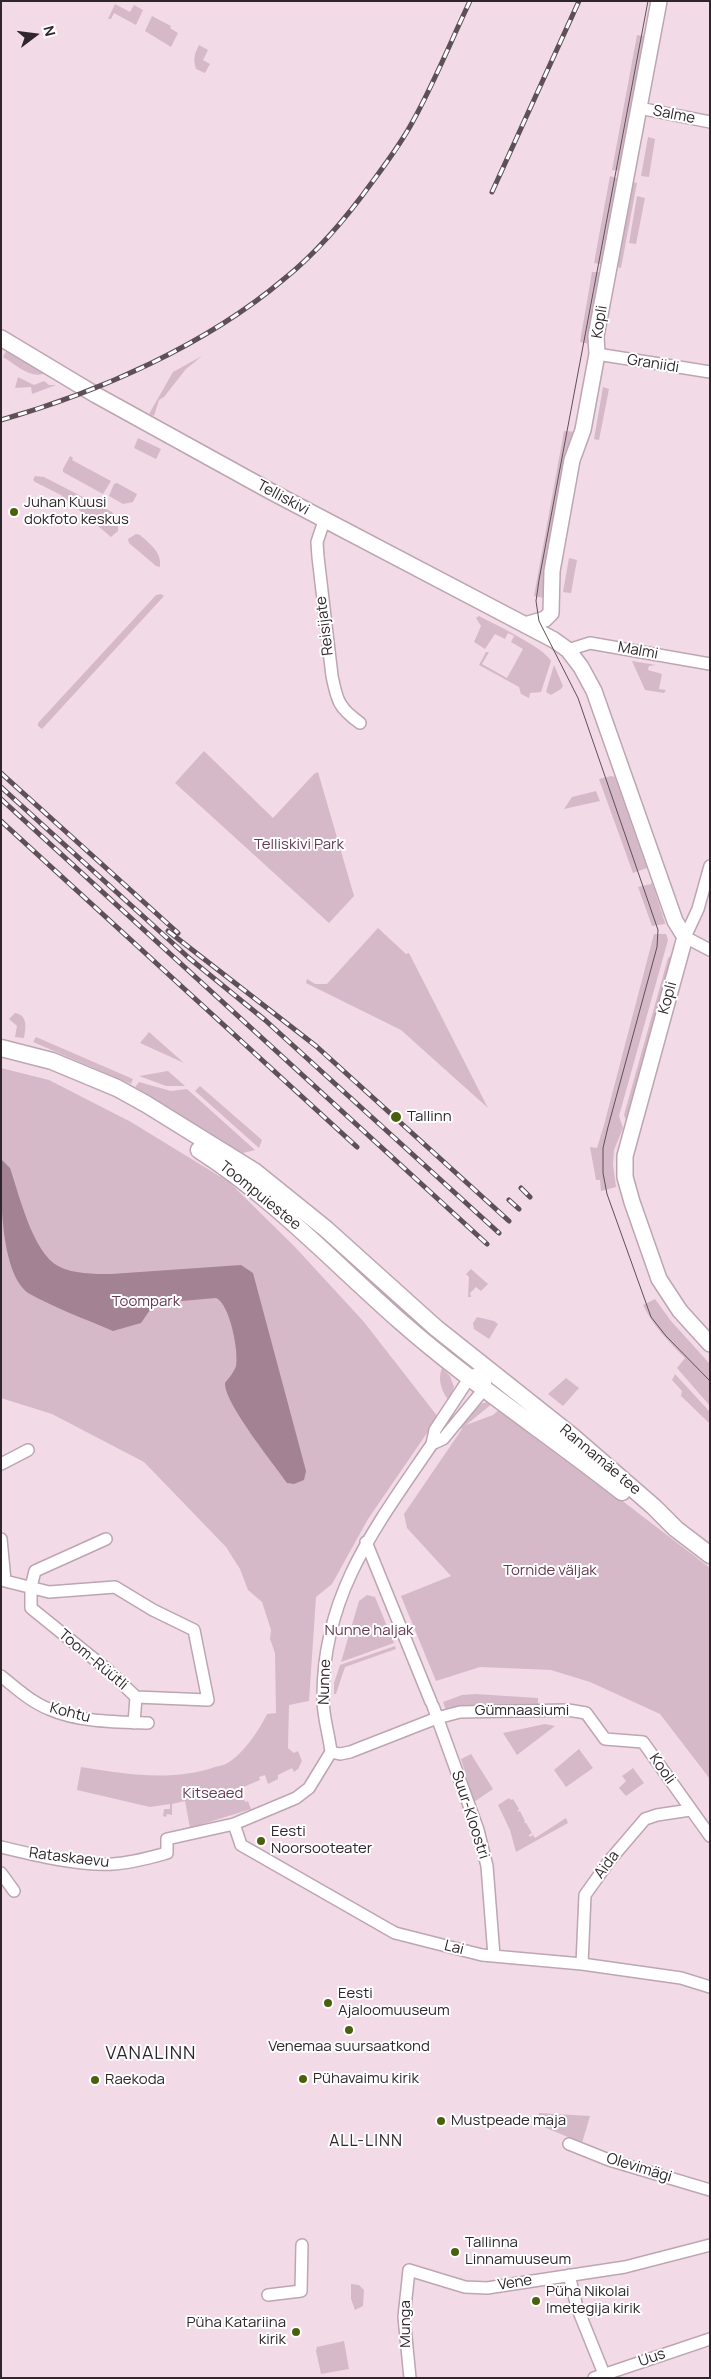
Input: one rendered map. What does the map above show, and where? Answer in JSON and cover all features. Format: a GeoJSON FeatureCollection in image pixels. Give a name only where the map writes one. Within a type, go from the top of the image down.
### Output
{"type":"FeatureCollection","features":[{"type":"Feature","properties":{"kind":"main road","name":"Toompuiestee"},"geometry":{"type":"LineString","coordinates":[[1,1048],[52,1061],[118,1088],[254,1171],[326,1229],[436,1328],[487,1369]]}},
{"type":"Feature","properties":{"kind":"main road","name":"Toompuiestee"},"geometry":{"type":"LineString","coordinates":[[1,1059],[68,1078],[99,1091],[148,1118],[217,1161],[280,1211],[401,1322],[485,1388]]}},
{"type":"Feature","properties":{"kind":"main road","name":"Rannamäe tee"},"geometry":{"type":"LineString","coordinates":[[487,1369],[572,1436],[654,1506],[676,1529],[710,1555]]}},
{"type":"Feature","properties":{"kind":"main road","name":"Rannamäe tee"},"geometry":{"type":"LineString","coordinates":[[485,1388],[557,1441],[710,1563]]}},
{"type":"Feature","properties":{"kind":"street","name":"Kopli"},"geometry":{"type":"LineString","coordinates":[[525,626],[545,618],[551,613],[552,571],[572,460],[583,430],[597,354],[596,336],[659,1]]}},
{"type":"Feature","properties":{"kind":"street","name":"Salme"},"geometry":{"type":"LineString","coordinates":[[638,108],[710,122]]}},
{"type":"Feature","properties":{"kind":"street","name":"Telliskivi"},"geometry":{"type":"LineString","coordinates":[[1,338],[96,395],[324,520],[568,650]]}},
{"type":"Feature","properties":{"kind":"street","name":"Graniidi"},"geometry":{"type":"LineString","coordinates":[[597,354],[710,372]]}},
{"type":"Feature","properties":{"kind":"street","name":"Reisijate"},"geometry":{"type":"LineString","coordinates":[[324,520],[317,542],[332,676],[336,694],[344,712],[360,723]]}},
{"type":"Feature","properties":{"kind":"street","name":"Malmi"},"geometry":{"type":"LineString","coordinates":[[568,650],[590,643],[710,664]]}},
{"type":"Feature","properties":{"kind":"street"},"geometry":{"type":"LineString","coordinates":[[568,650],[581,667],[594,691],[670,908],[685,937],[710,950]]}},
{"type":"Feature","properties":{"kind":"street"},"geometry":{"type":"LineString","coordinates":[[685,937],[698,909],[710,866]]}},
{"type":"Feature","properties":{"kind":"street","name":"Kopli"},"geometry":{"type":"LineString","coordinates":[[685,937],[625,1156],[626,1177],[632,1202],[659,1279],[680,1311],[710,1344]]}},
{"type":"Feature","properties":{"kind":"street"},"geometry":{"type":"LineString","coordinates":[[470,1377],[487,1369]]}},
{"type":"Feature","properties":{"kind":"street"},"geometry":{"type":"LineString","coordinates":[[485,1388],[487,1369]]}},
{"type":"Feature","properties":{"kind":"street","name":"Nunne"},"geometry":{"type":"LineString","coordinates":[[331,1752],[324,1719],[326,1652],[337,1606],[366,1542],[432,1444],[434,1430],[470,1377]]}},
{"type":"Feature","properties":{"kind":"street","name":"Nunne"},"geometry":{"type":"LineString","coordinates":[[432,1444],[443,1438],[485,1388]]}},
{"type":"Feature","properties":{"kind":"street"},"geometry":{"type":"LineString","coordinates":[[1,1464],[28,1450]]}},
{"type":"Feature","properties":{"kind":"street"},"geometry":{"type":"LineString","coordinates":[[1,1539],[3,1582],[31,1586],[35,1571],[106,1539]]}},
{"type":"Feature","properties":{"kind":"street","name":"Suur-Kloostri"},"geometry":{"type":"LineString","coordinates":[[366,1542],[432,1704],[478,1830],[487,1866],[494,1956]]}},
{"type":"Feature","properties":{"kind":"street","name":"Toom-Rüütli"},"geometry":{"type":"LineString","coordinates":[[31,1586],[49,1592],[115,1587],[153,1610],[194,1630],[208,1700],[136,1697],[109,1671],[31,1608],[31,1586]]}},
{"type":"Feature","properties":{"kind":"street","name":"Kohtu"},"geometry":{"type":"LineString","coordinates":[[1,1676],[29,1698],[49,1709],[83,1718],[148,1723]]}},
{"type":"Feature","properties":{"kind":"street"},"geometry":{"type":"LineString","coordinates":[[134,1722],[136,1697]]}},
{"type":"Feature","properties":{"kind":"street","name":"Gümnaasiumi"},"geometry":{"type":"LineString","coordinates":[[331,1752],[340,1754],[350,1752],[437,1718],[460,1712],[568,1710],[586,1713],[605,1739],[625,1742]]}},
{"type":"Feature","properties":{"kind":"street","name":"Kooli"},"geometry":{"type":"LineString","coordinates":[[625,1742],[643,1742],[690,1810]]}},
{"type":"Feature","properties":{"kind":"street"},"geometry":{"type":"LineString","coordinates":[[234,1824],[260,1815],[305,1793],[331,1752]]}},
{"type":"Feature","properties":{"kind":"street"},"geometry":{"type":"LineString","coordinates":[[690,1810],[710,1836]]}},
{"type":"Feature","properties":{"kind":"street","name":"Aida"},"geometry":{"type":"LineString","coordinates":[[582,1964],[585,1896],[610,1860],[645,1819],[657,1815],[690,1810]]}},
{"type":"Feature","properties":{"kind":"street","name":"Lai"},"geometry":{"type":"LineString","coordinates":[[234,1824],[241,1844],[395,1933],[494,1956],[582,1964],[681,1978],[710,1987]]}},
{"type":"Feature","properties":{"kind":"street","name":"Rataskaevu"},"geometry":{"type":"LineString","coordinates":[[1,1847],[80,1862],[112,1864],[142,1860],[167,1853],[167,1840],[234,1824]]}},
{"type":"Feature","properties":{"kind":"street"},"geometry":{"type":"LineString","coordinates":[[1,1872],[14,1891]]}},
{"type":"Feature","properties":{"kind":"street","name":"Olevimägi"},"geometry":{"type":"LineString","coordinates":[[569,2144],[609,2160],[710,2190]]}},
{"type":"Feature","properties":{"kind":"street","name":"Vene"},"geometry":{"type":"LineString","coordinates":[[409,2270],[465,2286],[487,2288],[658,2260],[710,2244]]}},
{"type":"Feature","properties":{"kind":"street"},"geometry":{"type":"LineString","coordinates":[[268,2295],[301,2292],[302,2245]]}},
{"type":"Feature","properties":{"kind":"street","name":"Munga"},"geometry":{"type":"LineString","coordinates":[[409,2270],[404,2317],[410,2378]]}},
{"type":"Feature","properties":{"kind":"street"},"geometry":{"type":"LineString","coordinates":[[569,2275],[599,2376]]}},
{"type":"Feature","properties":{"kind":"street","name":"Uus"},"geometry":{"type":"LineString","coordinates":[[599,2376],[710,2338]]}},
{"type":"Feature","properties":{"kind":"green space"},"geometry":{"type":"Polygon","coordinates":[[[115,4],[130,12],[134,5],[143,10],[136,25],[114,13],[111,19],[108,19],[115,4]]]}},
{"type":"Feature","properties":{"kind":"green space"},"geometry":{"type":"Polygon","coordinates":[[[152,16],[171,26],[170,28],[178,33],[171,47],[145,31],[152,16]]]}},
{"type":"Feature","properties":{"kind":"green space"},"geometry":{"type":"Polygon","coordinates":[[[637,35],[649,37],[621,171],[612,170],[637,35]]]}},
{"type":"Feature","properties":{"kind":"green space"},"geometry":{"type":"Polygon","coordinates":[[[199,45],[208,50],[203,60],[210,64],[205,73],[196,69],[195,66],[194,57],[199,45]]]}},
{"type":"Feature","properties":{"kind":"green space"},"geometry":{"type":"Polygon","coordinates":[[[648,137],[655,139],[649,177],[641,176],[648,137]]]}},
{"type":"Feature","properties":{"kind":"green space"},"geometry":{"type":"Polygon","coordinates":[[[610,176],[622,180],[606,265],[594,263],[610,176]]]}},
{"type":"Feature","properties":{"kind":"green space"},"geometry":{"type":"Polygon","coordinates":[[[633,182],[637,183],[621,268],[617,267],[633,182]]]}},
{"type":"Feature","properties":{"kind":"green space"},"geometry":{"type":"Polygon","coordinates":[[[637,196],[645,198],[636,244],[629,243],[637,196]]]}},
{"type":"Feature","properties":{"kind":"green space"},"geometry":{"type":"Polygon","coordinates":[[[592,272],[601,272],[590,344],[580,342],[592,272]]]}},
{"type":"Feature","properties":{"kind":"green space"},"geometry":{"type":"Polygon","coordinates":[[[8,348],[15,352],[17,358],[41,371],[43,374],[38,375],[27,372],[3,357],[8,348]]]}},
{"type":"Feature","properties":{"kind":"green space"},"geometry":{"type":"Polygon","coordinates":[[[202,356],[186,369],[164,397],[159,400],[154,416],[149,414],[173,372],[202,356]]]}},
{"type":"Feature","properties":{"kind":"green space"},"geometry":{"type":"Polygon","coordinates":[[[18,377],[34,385],[44,381],[49,385],[56,385],[32,394],[31,387],[15,388],[18,377]]]}},
{"type":"Feature","properties":{"kind":"green space"},"geometry":{"type":"Polygon","coordinates":[[[603,387],[609,389],[599,440],[594,439],[603,387]]]}},
{"type":"Feature","properties":{"kind":"green space"},"geometry":{"type":"Polygon","coordinates":[[[564,431],[579,432],[544,598],[534,596],[564,431]]]}},
{"type":"Feature","properties":{"kind":"green space"},"geometry":{"type":"Polygon","coordinates":[[[138,438],[161,449],[156,459],[134,448],[138,438]]]}},
{"type":"Feature","properties":{"kind":"green space"},"geometry":{"type":"Polygon","coordinates":[[[70,456],[73,458],[72,460],[111,481],[103,494],[63,472],[70,456]]]}},
{"type":"Feature","properties":{"kind":"green space"},"geometry":{"type":"Polygon","coordinates":[[[35,476],[44,477],[112,512],[118,522],[118,531],[111,537],[61,495],[35,482],[33,480],[35,476]]]}},
{"type":"Feature","properties":{"kind":"green space"},"geometry":{"type":"Polygon","coordinates":[[[117,483],[137,494],[133,502],[123,504],[109,496],[114,484],[117,483]]]}},
{"type":"Feature","properties":{"kind":"green space"},"geometry":{"type":"Polygon","coordinates":[[[136,534],[140,535],[157,553],[160,567],[156,566],[129,543],[128,539],[136,534]]]}},
{"type":"Feature","properties":{"kind":"green space"},"geometry":{"type":"Polygon","coordinates":[[[569,558],[577,560],[571,593],[563,592],[569,558]]]}},
{"type":"Feature","properties":{"kind":"green space"},"geometry":{"type":"Polygon","coordinates":[[[161,594],[164,596],[42,729],[38,726],[38,723],[156,595],[161,594]]]}},
{"type":"Feature","properties":{"kind":"green space"},"geometry":{"type":"Polygon","coordinates":[[[479,616],[518,637],[547,656],[551,661],[541,692],[530,693],[529,698],[521,694],[519,687],[479,665],[486,652],[489,652],[482,664],[507,678],[523,649],[511,642],[514,636],[508,633],[505,639],[495,634],[485,649],[474,642],[481,626],[476,618],[479,616]]]}},
{"type":"Feature","properties":{"kind":"green space"},"geometry":{"type":"Polygon","coordinates":[[[632,661],[656,665],[649,666],[648,670],[662,674],[659,689],[666,690],[664,693],[645,690],[632,661]]]}},
{"type":"Feature","properties":{"kind":"green space"},"geometry":{"type":"Polygon","coordinates":[[[554,665],[563,686],[551,695],[546,692],[554,665]]]}},
{"type":"Feature","properties":{"kind":"green space","name":"Telliskivi Park"},"geometry":{"type":"Polygon","coordinates":[[[204,751],[273,818],[318,772],[354,896],[329,923],[175,783],[204,751]]]}},
{"type":"Feature","properties":{"kind":"green space"},"geometry":{"type":"Polygon","coordinates":[[[615,777],[647,868],[633,873],[599,779],[615,777]]]}},
{"type":"Feature","properties":{"kind":"green space"},"geometry":{"type":"Polygon","coordinates":[[[596,791],[600,801],[564,809],[572,797],[596,791]]]}},
{"type":"Feature","properties":{"kind":"green space"},"geometry":{"type":"Polygon","coordinates":[[[652,882],[665,924],[652,926],[638,887],[651,884],[652,882]]]}},
{"type":"Feature","properties":{"kind":"green space"},"geometry":{"type":"Polygon","coordinates":[[[378,928],[406,954],[409,953],[488,1108],[401,1030],[306,983],[307,979],[315,984],[327,984],[378,928]]]}},
{"type":"Feature","properties":{"kind":"green space"},"geometry":{"type":"Polygon","coordinates":[[[654,934],[666,934],[668,940],[619,1116],[623,1128],[614,1150],[613,1165],[616,1187],[601,1191],[600,1180],[596,1180],[590,1147],[597,1148],[604,1125],[654,934]]]}},
{"type":"Feature","properties":{"kind":"green space"},"geometry":{"type":"Polygon","coordinates":[[[674,954],[627,1123],[624,1115],[668,958],[674,954]]]}},
{"type":"Feature","properties":{"kind":"green space"},"geometry":{"type":"Polygon","coordinates":[[[15,1013],[24,1019],[24,1038],[15,1037],[17,1026],[9,1019],[15,1013]]]}},
{"type":"Feature","properties":{"kind":"green space"},"geometry":{"type":"Polygon","coordinates":[[[149,1032],[184,1063],[140,1043],[149,1032]]]}},
{"type":"Feature","properties":{"kind":"green space"},"geometry":{"type":"Polygon","coordinates":[[[36,1037],[133,1079],[131,1084],[33,1042],[36,1037]]]}},
{"type":"Feature","properties":{"kind":"green space","name":"Toompark"},"geometry":{"type":"Polygon","coordinates":[[[1,1068],[49,1080],[131,1122],[229,1182],[295,1247],[364,1322],[438,1417],[368,1519],[332,1584],[316,1597],[309,1701],[289,1705],[288,1748],[294,1753],[298,1751],[302,1761],[298,1769],[294,1772],[292,1768],[278,1775],[278,1779],[268,1784],[265,1775],[259,1777],[260,1780],[241,1788],[245,1802],[248,1801],[251,1809],[190,1828],[185,1801],[172,1804],[172,1815],[167,1814],[166,1817],[163,1816],[164,1809],[170,1809],[170,1804],[150,1807],[77,1790],[81,1767],[131,1774],[182,1774],[224,1765],[234,1758],[251,1741],[267,1714],[276,1713],[275,1653],[270,1639],[271,1630],[262,1602],[248,1590],[240,1569],[226,1547],[144,1462],[52,1414],[1,1398],[1,1068]]]}},
{"type":"Feature","properties":{"kind":"green space"},"geometry":{"type":"Polygon","coordinates":[[[168,1071],[185,1086],[166,1086],[139,1076],[168,1071]]]}},
{"type":"Feature","properties":{"kind":"green space"},"geometry":{"type":"Polygon","coordinates":[[[139,1082],[171,1091],[187,1089],[255,1150],[243,1153],[236,1151],[135,1087],[139,1082]]]}},
{"type":"Feature","properties":{"kind":"green space"},"geometry":{"type":"Polygon","coordinates":[[[200,1086],[262,1140],[259,1148],[195,1091],[200,1086]]]}},
{"type":"Feature","properties":{"kind":"green space"},"geometry":{"type":"Polygon","coordinates":[[[471,1269],[488,1284],[481,1291],[476,1287],[470,1293],[471,1297],[468,1297],[469,1277],[466,1274],[471,1269]]]}},
{"type":"Feature","properties":{"kind":"green space"},"geometry":{"type":"Polygon","coordinates":[[[655,1299],[671,1321],[710,1364],[710,1406],[677,1368],[685,1358],[656,1327],[647,1313],[643,1305],[655,1299]]]}},
{"type":"Feature","properties":{"kind":"green space"},"geometry":{"type":"Polygon","coordinates":[[[477,1317],[494,1321],[498,1324],[489,1339],[474,1329],[473,1323],[477,1317]]]}},
{"type":"Feature","properties":{"kind":"green space"},"geometry":{"type":"Polygon","coordinates":[[[442,1368],[450,1376],[454,1387],[449,1401],[441,1386],[442,1368]]]}},
{"type":"Feature","properties":{"kind":"green space"},"geometry":{"type":"Polygon","coordinates":[[[675,1374],[710,1412],[710,1424],[681,1396],[682,1391],[672,1380],[675,1374]]]}},
{"type":"Feature","properties":{"kind":"green space"},"geometry":{"type":"Polygon","coordinates":[[[566,1378],[579,1388],[563,1406],[548,1394],[566,1378]]]}},
{"type":"Feature","properties":{"kind":"green space","name":"Tornide väljak"},"geometry":{"type":"Polygon","coordinates":[[[493,1403],[466,1425],[493,1415],[501,1408],[710,1568],[710,1779],[660,1714],[590,1682],[551,1670],[480,1667],[436,1681],[401,1596],[451,1576],[407,1528],[404,1514],[462,1429],[459,1427],[479,1404],[493,1403]]]}},
{"type":"Feature","properties":{"kind":"green space","name":"Nunne haljak"},"geometry":{"type":"Polygon","coordinates":[[[367,1595],[375,1597],[394,1643],[341,1662],[359,1601],[367,1595]]]}},
{"type":"Feature","properties":{"kind":"green space"},"geometry":{"type":"Polygon","coordinates":[[[395,1646],[396,1649],[345,1667],[336,1694],[334,1694],[334,1683],[340,1665],[395,1646]]]}},
{"type":"Feature","properties":{"kind":"green space"},"geometry":{"type":"Polygon","coordinates":[[[475,1694],[538,1698],[538,1706],[446,1710],[443,1702],[462,1695],[475,1694]]]}},
{"type":"Feature","properties":{"kind":"green space"},"geometry":{"type":"Polygon","coordinates":[[[545,1724],[555,1726],[517,1755],[503,1733],[545,1724]]]}},
{"type":"Feature","properties":{"kind":"green space"},"geometry":{"type":"Polygon","coordinates":[[[579,1749],[593,1768],[566,1787],[554,1770],[579,1749]]]}},
{"type":"Feature","properties":{"kind":"green space"},"geometry":{"type":"Polygon","coordinates":[[[471,1754],[493,1789],[474,1802],[461,1759],[471,1754]]]}},
{"type":"Feature","properties":{"kind":"green space"},"geometry":{"type":"Polygon","coordinates":[[[633,1768],[644,1783],[626,1796],[619,1788],[626,1781],[622,1776],[633,1768]]]}},
{"type":"Feature","properties":{"kind":"green space"},"geometry":{"type":"Polygon","coordinates":[[[509,1798],[513,1799],[519,1809],[517,1812],[520,1811],[525,1821],[524,1823],[526,1823],[532,1833],[529,1835],[530,1837],[533,1835],[535,1838],[566,1818],[568,1823],[516,1852],[510,1830],[498,1805],[509,1798]]]}},
{"type":"Feature","properties":{"kind":"green space"},"geometry":{"type":"Polygon","coordinates":[[[539,2113],[590,2116],[582,2143],[537,2124],[539,2113]]]}},
{"type":"Feature","properties":{"kind":"green space"},"geometry":{"type":"Polygon","coordinates":[[[351,2284],[359,2285],[364,2290],[363,2306],[355,2310],[351,2299],[351,2284]]]}},
{"type":"Feature","properties":{"kind":"green space"},"geometry":{"type":"Polygon","coordinates":[[[344,2341],[349,2369],[321,2374],[316,2351],[317,2347],[344,2341]]]}},
{"type":"Feature","properties":{"kind":"shaded area"},"geometry":{"type":"Polygon","coordinates":[[[1,1159],[10,1168],[28,1222],[41,1249],[49,1259],[64,1269],[91,1274],[111,1274],[241,1265],[253,1273],[306,1471],[304,1480],[294,1484],[287,1483],[232,1404],[225,1383],[236,1366],[235,1340],[225,1309],[216,1298],[158,1303],[152,1307],[141,1323],[113,1331],[28,1293],[19,1282],[12,1268],[7,1251],[2,1212],[1,1159]]]}},
{"type":"Feature","properties":{"kind":"tram line"},"geometry":{"type":"LineString","coordinates":[[648,1],[536,601],[539,621],[578,698],[658,930],[657,947],[603,1148],[603,1173],[607,1194],[651,1317],[666,1336],[710,1381]]}},
{"type":"Feature","properties":{"kind":"railway"},"geometry":{"type":"LineString","coordinates":[[1,420],[76,395],[150,364],[221,325],[253,303],[297,268],[343,220],[409,129],[470,1]]}},
{"type":"Feature","properties":{"kind":"railway"},"geometry":{"type":"LineString","coordinates":[[492,192],[579,1]]}},
{"type":"Feature","properties":{"kind":"railway"},"geometry":{"type":"LineString","coordinates":[[1,773],[178,933]]}},
{"type":"Feature","properties":{"kind":"railway"},"geometry":{"type":"LineString","coordinates":[[1,787],[189,958],[265,1020],[499,1233]]}},
{"type":"Feature","properties":{"kind":"railway"},"geometry":{"type":"LineString","coordinates":[[1,799],[487,1244]]}},
{"type":"Feature","properties":{"kind":"railway"},"geometry":{"type":"LineString","coordinates":[[1,821],[357,1147]]}},
{"type":"Feature","properties":{"kind":"railway"},"geometry":{"type":"LineString","coordinates":[[168,931],[316,1046],[509,1221]]}},
{"type":"Feature","properties":{"kind":"railway"},"geometry":{"type":"LineString","coordinates":[[521,1188],[530,1197]]}},
{"type":"Feature","properties":{"kind":"railway"},"geometry":{"type":"LineString","coordinates":[[509,1200],[519,1209]]}},
{"type":"Feature","properties":{"kind":"place","name":"Juhan Kuusi dokfoto keskus"},"geometry":{"type":"Point","coordinates":[14,512]}},
{"type":"Feature","properties":{"kind":"place","name":"Tallinn"},"geometry":{"type":"Point","coordinates":[396,1117]}},
{"type":"Feature","properties":{"kind":"place","name":"Eesti Noorsooteater"},"geometry":{"type":"Point","coordinates":[261,1841]}},
{"type":"Feature","properties":{"kind":"place","name":"Eesti Ajaloomuuseum"},"geometry":{"type":"Point","coordinates":[328,2003]}},
{"type":"Feature","properties":{"kind":"place","name":"Venemaa suursaatkond"},"geometry":{"type":"Point","coordinates":[349,2030]}},
{"type":"Feature","properties":{"kind":"place","name":"Pühavaimu kirik"},"geometry":{"type":"Point","coordinates":[303,2079]}},
{"type":"Feature","properties":{"kind":"place","name":"Raekoda"},"geometry":{"type":"Point","coordinates":[95,2080]}},
{"type":"Feature","properties":{"kind":"place","name":"Mustpeade maja"},"geometry":{"type":"Point","coordinates":[441,2121]}},
{"type":"Feature","properties":{"kind":"place","name":"Tallinna Linnamuuseum"},"geometry":{"type":"Point","coordinates":[455,2252]}},
{"type":"Feature","properties":{"kind":"place","name":"Püha Nikolai Imetegija kirik"},"geometry":{"type":"Point","coordinates":[536,2301]}},
{"type":"Feature","properties":{"kind":"place","name":"Püha Katariina kirik"},"geometry":{"type":"Point","coordinates":[296,2332]}},
{"type":"Feature","properties":{"kind":"district","name":"VANALINN"},"geometry":{"type":"Point","coordinates":[151,2054]}},
{"type":"Feature","properties":{"kind":"district","name":"ALL-LINN"},"geometry":{"type":"Point","coordinates":[366,2142]}},
{"type":"Feature","properties":{"kind":"park label","name":"Kitseaed"},"geometry":{"type":"Point","coordinates":[213,1794]}}]}
